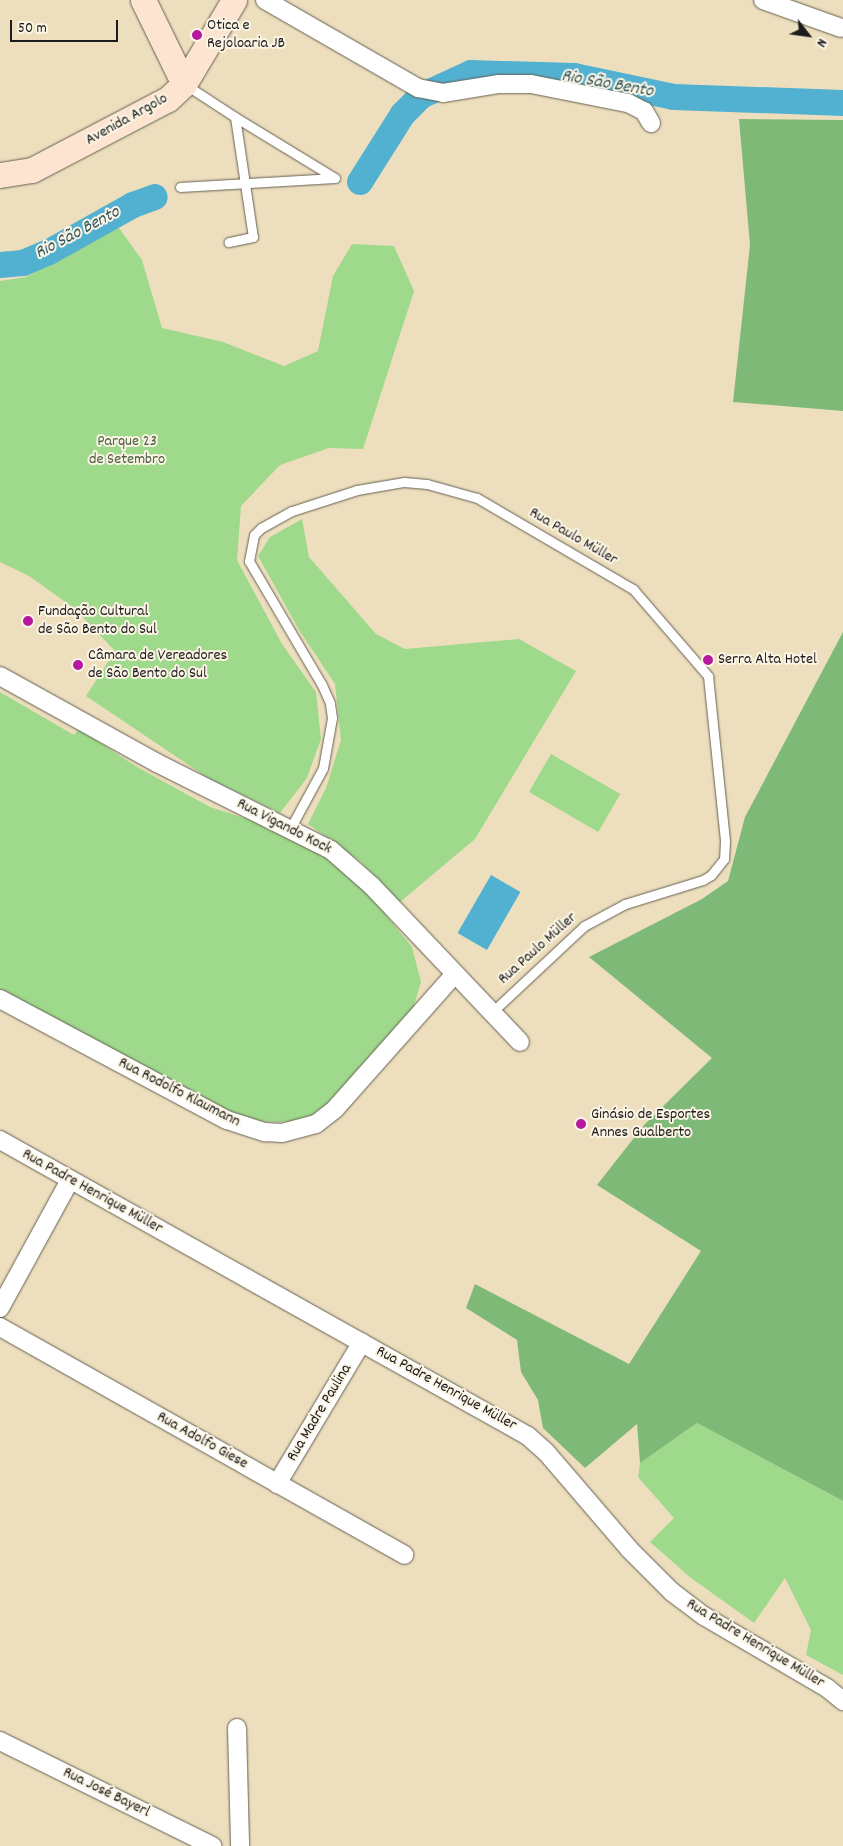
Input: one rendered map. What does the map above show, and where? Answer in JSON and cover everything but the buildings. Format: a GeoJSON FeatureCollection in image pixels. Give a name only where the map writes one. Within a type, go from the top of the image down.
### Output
{"type":"FeatureCollection","features":[{"type":"Feature","properties":{"kind":"main road"},"geometry":{"type":"LineString","coordinates":[[143,0],[184,84]]}},
{"type":"Feature","properties":{"kind":"main road","name":"Avenida Argolo"},"geometry":{"type":"LineString","coordinates":[[1,172],[22,173],[50,161],[152,109],[184,84],[234,0]]}},
{"type":"Feature","properties":{"kind":"street"},"geometry":{"type":"LineString","coordinates":[[265,0],[426,91],[499,84],[531,84],[628,103],[644,111],[651,124]]}},
{"type":"Feature","properties":{"kind":"street"},"geometry":{"type":"LineString","coordinates":[[763,0],[841,28]]}},
{"type":"Feature","properties":{"kind":"street","name":"Rua Vigando Kock"},"geometry":{"type":"LineString","coordinates":[[0,676],[157,764],[291,827],[348,863],[520,1042]]}},
{"type":"Feature","properties":{"kind":"street","name":"Rua Rodolfo Klaumann"},"geometry":{"type":"LineString","coordinates":[[0,999],[227,1120],[265,1132],[282,1133],[316,1124],[335,1109],[454,974]]}},
{"type":"Feature","properties":{"kind":"street","name":"Rua Padre Henrique Müller"},"geometry":{"type":"LineString","coordinates":[[0,1140],[537,1442],[629,1549],[672,1592],[704,1616],[827,1688],[843,1701]]}},
{"type":"Feature","properties":{"kind":"street"},"geometry":{"type":"LineString","coordinates":[[0,1308],[70,1180]]}},
{"type":"Feature","properties":{"kind":"street","name":"Rua Adolfo Giese"},"geometry":{"type":"LineString","coordinates":[[0,1327],[404,1556]]}},
{"type":"Feature","properties":{"kind":"street","name":"Rua Madre Paulina"},"geometry":{"type":"LineString","coordinates":[[277,1484],[362,1342]]}},
{"type":"Feature","properties":{"kind":"street"},"geometry":{"type":"LineString","coordinates":[[237,1728],[240,1846]]}},
{"type":"Feature","properties":{"kind":"street","name":"Rua José Bayerl"},"geometry":{"type":"LineString","coordinates":[[0,1741],[212,1846]]}},
{"type":"Feature","properties":{"kind":"lane"},"geometry":{"type":"LineString","coordinates":[[180,187],[335,178],[184,84]]}},
{"type":"Feature","properties":{"kind":"lane"},"geometry":{"type":"LineString","coordinates":[[229,242],[253,237],[235,117]]}},
{"type":"Feature","properties":{"kind":"lane","name":"Rua Paulo Müller"},"geometry":{"type":"LineString","coordinates":[[291,827],[323,768],[332,733],[332,718],[330,703],[322,685],[249,561],[254,535],[261,528],[292,511],[357,490],[404,482],[427,484],[477,498],[633,589],[708,676],[725,841],[724,860],[712,875],[702,880],[624,904],[584,926],[491,1013]]}},
{"type":"Feature","properties":{"kind":"green space"},"geometry":{"type":"Polygon","coordinates":[[[739,119],[843,120],[843,411],[733,402],[750,245],[739,119]]]}},
{"type":"Feature","properties":{"kind":"green space","name":"Parque 23 de Setembro"},"geometry":{"type":"Polygon","coordinates":[[[116,224],[142,260],[162,328],[223,342],[284,366],[318,351],[333,276],[352,244],[394,246],[414,291],[363,449],[329,448],[280,465],[241,506],[237,560],[282,644],[316,692],[321,739],[307,778],[280,813],[208,778],[86,696],[115,651],[75,609],[29,576],[0,562],[0,281],[26,277],[116,224]]]}},
{"type":"Feature","properties":{"kind":"green space"},"geometry":{"type":"Polygon","coordinates":[[[302,519],[309,557],[376,634],[405,649],[519,639],[576,671],[475,839],[400,902],[360,861],[308,824],[326,788],[341,740],[335,684],[299,630],[258,556],[270,537],[302,519]]]}},
{"type":"Feature","properties":{"kind":"green space"},"geometry":{"type":"Polygon","coordinates":[[[843,632],[843,1501],[697,1423],[640,1463],[637,1424],[585,1468],[543,1428],[538,1400],[521,1372],[517,1340],[466,1308],[475,1284],[629,1364],[701,1251],[597,1185],[644,1125],[712,1058],[589,957],[702,899],[728,881],[745,817],[843,632]]]}},
{"type":"Feature","properties":{"kind":"green space"},"geometry":{"type":"Polygon","coordinates":[[[0,692],[74,735],[79,729],[137,767],[210,807],[257,822],[331,855],[354,876],[412,947],[421,982],[413,1009],[386,1042],[321,1110],[302,1120],[280,1122],[251,1121],[230,1114],[0,989],[0,692]]]}},
{"type":"Feature","properties":{"kind":"green space"},"geometry":{"type":"Polygon","coordinates":[[[551,754],[620,794],[598,832],[529,792],[551,754]]]}},
{"type":"Feature","properties":{"kind":"green space"},"geometry":{"type":"Polygon","coordinates":[[[697,1423],[843,1501],[843,1675],[806,1655],[811,1630],[785,1578],[754,1623],[691,1578],[650,1542],[674,1518],[638,1477],[640,1463],[697,1423]]]}},
{"type":"Feature","properties":{"kind":"water"},"geometry":{"type":"Polygon","coordinates":[[[491,875],[520,892],[487,950],[458,933],[491,875]]]}},
{"type":"Feature","properties":{"kind":"waterway","name":"Rio São Bento"},"geometry":{"type":"LineString","coordinates":[[360,182],[403,114],[421,96],[471,73],[574,76],[674,97],[843,103]]}},
{"type":"Feature","properties":{"kind":"waterway","name":"Rio São Bento"},"geometry":{"type":"LineString","coordinates":[[0,265],[23,263],[49,252],[133,205],[155,197]]}},
{"type":"Feature","properties":{"kind":"place","name":"Otica e Rejoloaria JB"},"geometry":{"type":"Point","coordinates":[197,35]}},
{"type":"Feature","properties":{"kind":"place","name":"Fundação Cultural de São Bento do Sul"},"geometry":{"type":"Point","coordinates":[28,621]}},
{"type":"Feature","properties":{"kind":"place","name":"Serra Alta Hotel"},"geometry":{"type":"Point","coordinates":[708,660]}},
{"type":"Feature","properties":{"kind":"place","name":"Câmara de Vereadores de São Bento do Sul"},"geometry":{"type":"Point","coordinates":[78,665]}},
{"type":"Feature","properties":{"kind":"place","name":"Ginásio de Esportes Annes Gualberto"},"geometry":{"type":"Point","coordinates":[581,1124]}}]}
